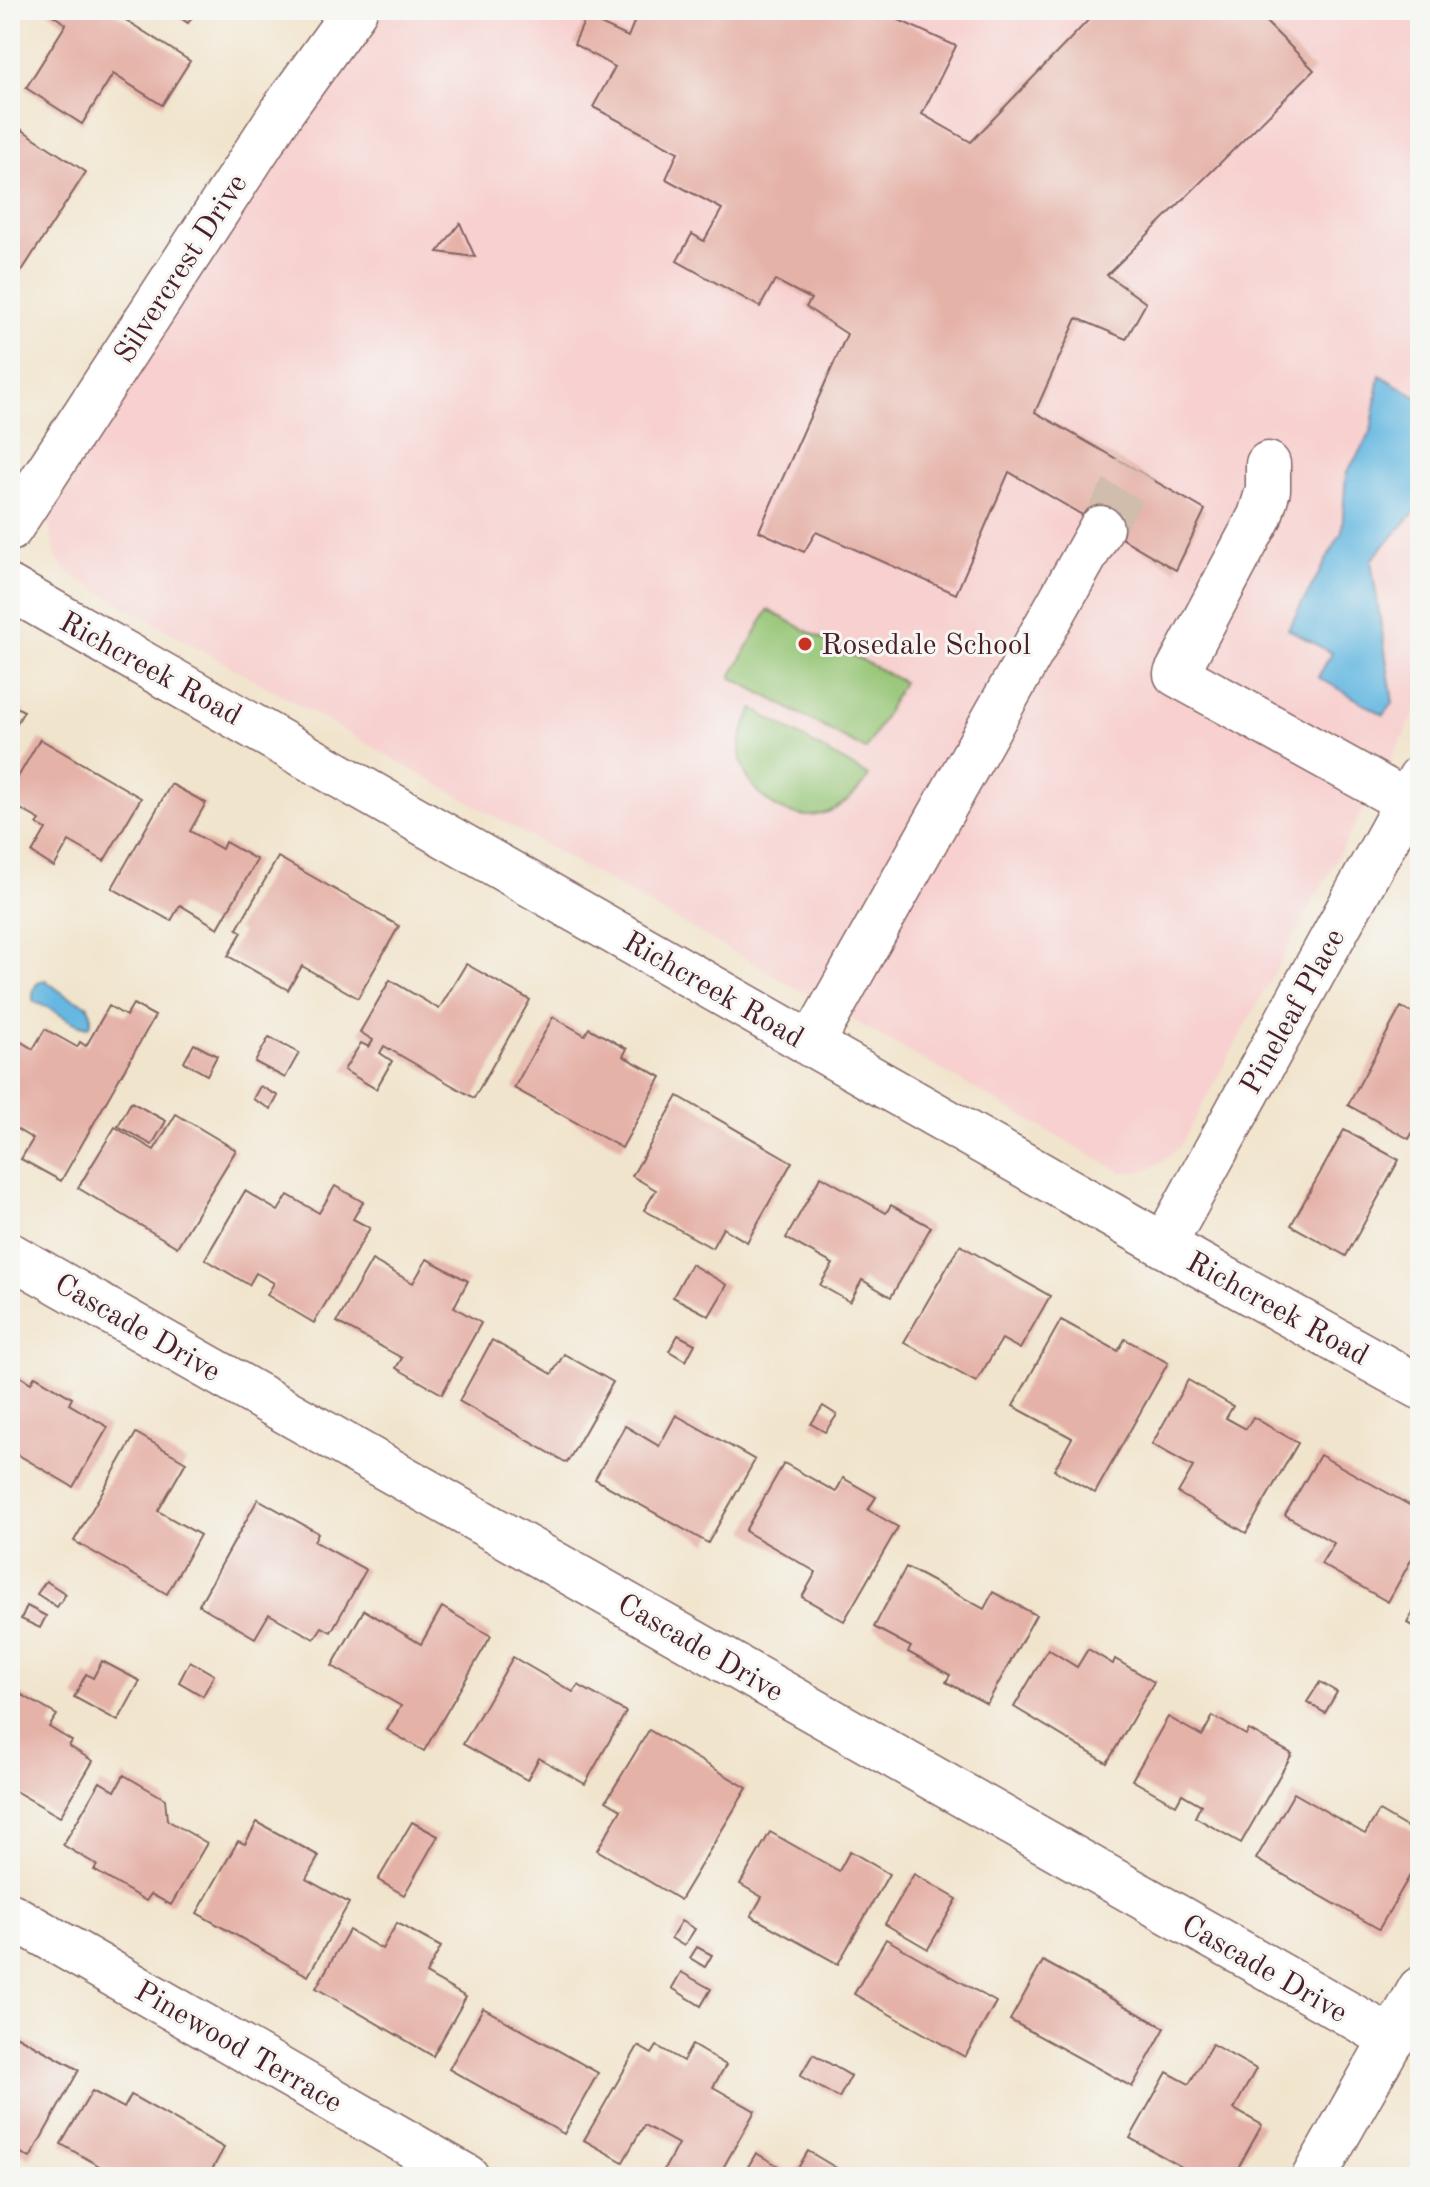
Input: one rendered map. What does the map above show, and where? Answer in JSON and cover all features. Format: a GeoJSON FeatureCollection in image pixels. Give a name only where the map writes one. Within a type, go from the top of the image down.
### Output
{"type":"FeatureCollection","features":[{"type":"Feature","properties":{"kind":"street","name":"Silvercrest Drive"},"geometry":{"type":"LineString","coordinates":[[10,529],[283,110],[355,10]]}},
{"type":"Feature","properties":{"kind":"street"},"geometry":{"type":"LineString","coordinates":[[1268,464],[1268,490],[1260,516],[1176,674],[1413,790]]}},
{"type":"Feature","properties":{"kind":"street"},"geometry":{"type":"LineString","coordinates":[[811,1045],[1101,528]]}},
{"type":"Feature","properties":{"kind":"street","name":"Richcreek Road"},"geometry":{"type":"LineString","coordinates":[[10,588],[811,1045],[1420,1387]]}},
{"type":"Feature","properties":{"kind":"street","name":"Pineleaf Place"},"geometry":{"type":"LineString","coordinates":[[1164,1245],[1413,790]]}},
{"type":"Feature","properties":{"kind":"street","name":"Cascade Drive"},"geometry":{"type":"LineString","coordinates":[[10,1255],[1393,2039]]}},
{"type":"Feature","properties":{"kind":"street","name":"Pinewood Terrace"},"geometry":{"type":"LineString","coordinates":[[10,1915],[467,2177]]}},
{"type":"Feature","properties":{"kind":"street"},"geometry":{"type":"LineString","coordinates":[[1314,2177],[1420,1989]]}},
{"type":"Feature","properties":{"kind":"shaded area","name":"Rosedale School"},"geometry":{"type":"Polygon","coordinates":[[[378,10],[1420,10],[1420,705],[1179,1148],[1156,1165],[1141,1171],[1123,1172],[1108,1165],[84,583],[66,571],[57,558],[49,526],[58,501],[269,159],[378,10]]]}},
{"type":"Feature","properties":{"kind":"green space"},"geometry":{"type":"Polygon","coordinates":[[[768,610],[903,682],[866,750],[731,677],[768,610]]]}},
{"type":"Feature","properties":{"kind":"green space"},"geometry":{"type":"Polygon","coordinates":[[[753,709],[869,776],[849,799],[829,812],[808,816],[779,809],[756,790],[742,764],[741,740],[753,709]]]}},
{"type":"Feature","properties":{"kind":"water"},"geometry":{"type":"Polygon","coordinates":[[[1380,375],[1420,399],[1420,506],[1371,560],[1393,703],[1384,715],[1318,677],[1332,653],[1288,629],[1342,532],[1346,474],[1371,433],[1380,375]]]}},
{"type":"Feature","properties":{"kind":"water"},"geometry":{"type":"Polygon","coordinates":[[[45,980],[65,995],[87,1005],[91,1013],[88,1027],[33,1000],[35,987],[45,980]]]}},
{"type":"Feature","properties":{"kind":"building"},"geometry":{"type":"Polygon","coordinates":[[[45,10],[110,10],[190,61],[162,105],[113,74],[82,124],[26,88],[66,24],[45,10]]]}},
{"type":"Feature","properties":{"kind":"building"},"geometry":{"type":"Polygon","coordinates":[[[169,10],[197,10],[188,23],[169,10]]]}},
{"type":"Feature","properties":{"kind":"building"},"geometry":{"type":"Polygon","coordinates":[[[639,10],[877,10],[956,46],[922,114],[971,142],[1098,10],[1254,10],[1314,70],[1107,275],[1146,303],[1126,339],[1077,318],[1035,412],[1205,510],[1176,570],[1009,472],[956,594],[816,532],[804,552],[759,531],[847,334],[806,307],[811,299],[775,280],[760,307],[677,261],[692,234],[704,241],[722,209],[666,179],[678,152],[593,107],[615,67],[574,44],[586,17],[628,37],[639,10]]]}},
{"type":"Feature","properties":{"kind":"building"},"geometry":{"type":"Polygon","coordinates":[[[10,122],[86,172],[10,289],[10,122]]]}},
{"type":"Feature","properties":{"kind":"building"},"geometry":{"type":"Polygon","coordinates":[[[460,223],[475,257],[438,252],[460,223]]]}},
{"type":"Feature","properties":{"kind":"building"},"geometry":{"type":"Polygon","coordinates":[[[10,704],[24,711],[10,735],[10,704]]]}},
{"type":"Feature","properties":{"kind":"building"},"geometry":{"type":"Polygon","coordinates":[[[40,739],[141,798],[104,861],[69,841],[54,867],[32,853],[46,829],[37,824],[40,820],[10,803],[10,791],[40,739]]]}},
{"type":"Feature","properties":{"kind":"building"},"geometry":{"type":"Polygon","coordinates":[[[171,784],[206,803],[190,831],[222,849],[225,842],[257,860],[218,928],[180,905],[171,921],[112,888],[171,784]]]}},
{"type":"Feature","properties":{"kind":"building"},"geometry":{"type":"Polygon","coordinates":[[[278,857],[399,926],[358,998],[302,966],[288,990],[228,956],[242,932],[237,929],[278,857]]]}},
{"type":"Feature","properties":{"kind":"building"},"geometry":{"type":"Polygon","coordinates":[[[466,964],[530,1000],[474,1098],[384,1046],[380,1053],[392,1061],[376,1089],[344,1070],[361,1043],[369,1047],[373,1040],[360,1032],[390,980],[439,1009],[466,964]]]}},
{"type":"Feature","properties":{"kind":"building"},"geometry":{"type":"Polygon","coordinates":[[[133,1004],[155,1016],[61,1181],[21,1159],[33,1139],[10,1125],[10,1035],[33,1049],[45,1029],[77,1047],[80,1042],[86,1046],[109,1006],[126,1016],[133,1004]]]}},
{"type":"Feature","properties":{"kind":"building"},"geometry":{"type":"Polygon","coordinates":[[[1401,1007],[1420,1017],[1420,1119],[1409,1139],[1348,1105],[1401,1007]]]}},
{"type":"Feature","properties":{"kind":"building"},"geometry":{"type":"Polygon","coordinates":[[[553,1017],[585,1035],[589,1028],[627,1049],[623,1056],[661,1077],[622,1148],[514,1088],[553,1017]]]}},
{"type":"Feature","properties":{"kind":"building"},"geometry":{"type":"Polygon","coordinates":[[[269,1037],[299,1053],[285,1078],[255,1062],[269,1037]]]}},
{"type":"Feature","properties":{"kind":"building"},"geometry":{"type":"Polygon","coordinates":[[[194,1044],[217,1056],[207,1075],[184,1062],[194,1044]]]}},
{"type":"Feature","properties":{"kind":"building"},"geometry":{"type":"Polygon","coordinates":[[[260,1086],[278,1096],[271,1109],[253,1099],[260,1086]]]}},
{"type":"Feature","properties":{"kind":"building"},"geometry":{"type":"Polygon","coordinates":[[[678,1096],[792,1162],[747,1242],[723,1228],[712,1248],[644,1210],[656,1190],[632,1176],[678,1096]]]}},
{"type":"Feature","properties":{"kind":"building"},"geometry":{"type":"Polygon","coordinates":[[[131,1102],[166,1121],[152,1145],[118,1126],[131,1102]]]}},
{"type":"Feature","properties":{"kind":"building"},"geometry":{"type":"Polygon","coordinates":[[[176,1114],[236,1150],[177,1247],[78,1188],[115,1127],[154,1150],[176,1114]]]}},
{"type":"Feature","properties":{"kind":"building"},"geometry":{"type":"Polygon","coordinates":[[[1344,1130],[1399,1160],[1346,1256],[1291,1225],[1344,1130]]]}},
{"type":"Feature","properties":{"kind":"building"},"geometry":{"type":"Polygon","coordinates":[[[821,1176],[886,1213],[891,1205],[931,1227],[891,1297],[862,1280],[850,1302],[820,1285],[833,1264],[786,1238],[821,1176]]]}},
{"type":"Feature","properties":{"kind":"building"},"geometry":{"type":"Polygon","coordinates":[[[335,1186],[363,1202],[353,1219],[370,1228],[314,1323],[267,1295],[274,1283],[256,1273],[249,1285],[205,1259],[245,1191],[278,1211],[288,1195],[319,1213],[335,1186]]]}},
{"type":"Feature","properties":{"kind":"building"},"geometry":{"type":"Polygon","coordinates":[[[960,1245],[1050,1296],[1020,1349],[1002,1339],[976,1382],[904,1342],[960,1245]]]}},
{"type":"Feature","properties":{"kind":"building"},"geometry":{"type":"Polygon","coordinates":[[[427,1259],[468,1281],[454,1307],[481,1323],[442,1394],[396,1368],[402,1358],[337,1322],[372,1260],[413,1283],[427,1259]]]}},
{"type":"Feature","properties":{"kind":"building"},"geometry":{"type":"Polygon","coordinates":[[[691,1264],[727,1285],[709,1316],[673,1297],[691,1264]]]}},
{"type":"Feature","properties":{"kind":"building"},"geometry":{"type":"Polygon","coordinates":[[[1061,1320],[1118,1351],[1125,1339],[1168,1363],[1095,1493],[1054,1470],[1072,1438],[1013,1406],[1061,1320]]]}},
{"type":"Feature","properties":{"kind":"building"},"geometry":{"type":"Polygon","coordinates":[[[678,1335],[695,1344],[686,1361],[669,1351],[678,1335]]]}},
{"type":"Feature","properties":{"kind":"building"},"geometry":{"type":"Polygon","coordinates":[[[492,1340],[552,1374],[564,1354],[613,1382],[567,1463],[459,1401],[492,1340]]]}},
{"type":"Feature","properties":{"kind":"building"},"geometry":{"type":"Polygon","coordinates":[[[10,1370],[31,1383],[35,1376],[72,1398],[69,1404],[108,1427],[73,1487],[10,1450],[10,1370]]]}},
{"type":"Feature","properties":{"kind":"building"},"geometry":{"type":"Polygon","coordinates":[[[1188,1380],[1233,1406],[1226,1418],[1246,1429],[1253,1417],[1298,1443],[1246,1533],[1178,1493],[1193,1467],[1152,1444],[1188,1380]]]}},
{"type":"Feature","properties":{"kind":"building"},"geometry":{"type":"Polygon","coordinates":[[[823,1406],[837,1415],[825,1432],[811,1424],[823,1406]]]}},
{"type":"Feature","properties":{"kind":"building"},"geometry":{"type":"Polygon","coordinates":[[[676,1415],[755,1460],[708,1543],[595,1479],[625,1426],[659,1446],[676,1415]]]}},
{"type":"Feature","properties":{"kind":"building"},"geometry":{"type":"Polygon","coordinates":[[[136,1433],[186,1462],[158,1511],[200,1535],[167,1594],[74,1541],[136,1433]]]}},
{"type":"Feature","properties":{"kind":"building"},"geometry":{"type":"Polygon","coordinates":[[[1320,1455],[1420,1511],[1420,1544],[1388,1602],[1321,1564],[1334,1543],[1285,1515],[1320,1455]]]}},
{"type":"Feature","properties":{"kind":"building"},"geometry":{"type":"Polygon","coordinates":[[[784,1463],[836,1492],[843,1478],[876,1497],[868,1510],[898,1527],[844,1621],[802,1597],[816,1572],[745,1531],[784,1463]]]}},
{"type":"Feature","properties":{"kind":"building"},"geometry":{"type":"Polygon","coordinates":[[[258,1499],[318,1533],[314,1541],[366,1570],[331,1632],[322,1627],[314,1639],[269,1614],[255,1638],[199,1605],[258,1499]]]}},
{"type":"Feature","properties":{"kind":"building"},"geometry":{"type":"Polygon","coordinates":[[[906,1567],[984,1609],[993,1592],[1036,1615],[987,1704],[946,1682],[950,1675],[908,1652],[911,1647],[874,1627],[906,1567]]]}},
{"type":"Feature","properties":{"kind":"building"},"geometry":{"type":"Polygon","coordinates":[[[46,1581],[66,1594],[57,1607],[37,1594],[46,1581]]]}},
{"type":"Feature","properties":{"kind":"building"},"geometry":{"type":"Polygon","coordinates":[[[1420,1600],[1420,1630],[1407,1623],[1420,1600]]]}},
{"type":"Feature","properties":{"kind":"building"},"geometry":{"type":"Polygon","coordinates":[[[27,1606],[46,1616],[40,1628],[21,1619],[27,1606]]]}},
{"type":"Feature","properties":{"kind":"building"},"geometry":{"type":"Polygon","coordinates":[[[442,1607],[491,1636],[424,1751],[387,1730],[401,1706],[332,1666],[364,1610],[421,1644],[442,1607]]]}},
{"type":"Feature","properties":{"kind":"building"},"geometry":{"type":"Polygon","coordinates":[[[1048,1649],[1077,1667],[1088,1649],[1113,1664],[1115,1659],[1154,1682],[1107,1763],[1014,1707],[1048,1649]]]}},
{"type":"Feature","properties":{"kind":"building"},"geometry":{"type":"Polygon","coordinates":[[[513,1657],[573,1692],[578,1685],[626,1712],[585,1784],[539,1758],[527,1780],[463,1744],[513,1657]]]}},
{"type":"Feature","properties":{"kind":"building"},"geometry":{"type":"Polygon","coordinates":[[[102,1661],[140,1681],[118,1721],[74,1697],[86,1674],[93,1678],[102,1661]]]}},
{"type":"Feature","properties":{"kind":"building"},"geometry":{"type":"Polygon","coordinates":[[[190,1661],[214,1675],[203,1696],[179,1682],[190,1661]]]}},
{"type":"Feature","properties":{"kind":"building"},"geometry":{"type":"Polygon","coordinates":[[[1320,1682],[1337,1692],[1325,1713],[1307,1702],[1320,1682]]]}},
{"type":"Feature","properties":{"kind":"building"},"geometry":{"type":"Polygon","coordinates":[[[10,1688],[57,1715],[49,1727],[72,1741],[69,1746],[93,1761],[60,1817],[10,1788],[10,1688]]]}},
{"type":"Feature","properties":{"kind":"building"},"geometry":{"type":"Polygon","coordinates":[[[1213,1716],[1246,1735],[1249,1730],[1292,1754],[1241,1843],[1195,1817],[1201,1805],[1182,1794],[1176,1805],[1132,1780],[1168,1717],[1202,1736],[1213,1716]]]}},
{"type":"Feature","properties":{"kind":"building"},"geometry":{"type":"Polygon","coordinates":[[[649,1730],[747,1788],[680,1900],[597,1850],[621,1810],[606,1801],[649,1730]]]}},
{"type":"Feature","properties":{"kind":"building"},"geometry":{"type":"Polygon","coordinates":[[[124,1775],[165,1799],[167,1820],[207,1843],[171,1905],[151,1894],[146,1901],[94,1870],[97,1865],[63,1845],[100,1782],[115,1791],[124,1775]]]}},
{"type":"Feature","properties":{"kind":"building"},"geometry":{"type":"Polygon","coordinates":[[[1294,1793],[1365,1834],[1379,1811],[1420,1835],[1420,1858],[1379,1929],[1256,1859],[1294,1793]]]}},
{"type":"Feature","properties":{"kind":"building"},"geometry":{"type":"Polygon","coordinates":[[[257,1822],[319,1856],[306,1879],[349,1903],[308,1976],[197,1913],[238,1841],[245,1844],[257,1822]]]}},
{"type":"Feature","properties":{"kind":"building"},"geometry":{"type":"Polygon","coordinates":[[[412,1822],[438,1836],[404,1895],[378,1880],[412,1822]]]}},
{"type":"Feature","properties":{"kind":"building"},"geometry":{"type":"Polygon","coordinates":[[[770,1832],[839,1871],[850,1851],[889,1874],[838,1964],[751,1916],[762,1897],[740,1884],[770,1832]]]}},
{"type":"Feature","properties":{"kind":"building"},"geometry":{"type":"Polygon","coordinates":[[[914,1874],[957,1899],[928,1949],[885,1924],[914,1874]]]}},
{"type":"Feature","properties":{"kind":"building"},"geometry":{"type":"Polygon","coordinates":[[[681,1921],[695,1929],[684,1946],[671,1938],[681,1921]]]}},
{"type":"Feature","properties":{"kind":"building"},"geometry":{"type":"Polygon","coordinates":[[[397,1923],[441,1947],[426,1974],[466,1997],[433,2056],[316,1988],[349,1930],[382,1949],[397,1923]]]}},
{"type":"Feature","properties":{"kind":"building"},"geometry":{"type":"Polygon","coordinates":[[[886,1939],[996,2002],[965,2057],[854,1994],[886,1939]]]}},
{"type":"Feature","properties":{"kind":"building"},"geometry":{"type":"Polygon","coordinates":[[[697,1947],[712,1955],[705,1967],[690,1958],[697,1947]]]}},
{"type":"Feature","properties":{"kind":"building"},"geometry":{"type":"Polygon","coordinates":[[[1043,1961],[1165,2028],[1132,2087],[1010,2020],[1043,1961]]]}},
{"type":"Feature","properties":{"kind":"building"},"geometry":{"type":"Polygon","coordinates":[[[681,1972],[711,1989],[701,2006],[672,1988],[681,1972]]]}},
{"type":"Feature","properties":{"kind":"building"},"geometry":{"type":"Polygon","coordinates":[[[483,2008],[598,2073],[564,2134],[449,2069],[483,2008]]]}},
{"type":"Feature","properties":{"kind":"building"},"geometry":{"type":"Polygon","coordinates":[[[10,2032],[79,2070],[30,2158],[10,2147],[10,2032]]]}},
{"type":"Feature","properties":{"kind":"building"},"geometry":{"type":"Polygon","coordinates":[[[1212,2044],[1256,2069],[1234,2109],[1262,2125],[1233,2177],[1200,2177],[1130,2138],[1167,2072],[1189,2084],[1212,2044]]]}},
{"type":"Feature","properties":{"kind":"building"},"geometry":{"type":"Polygon","coordinates":[[[692,2045],[726,2065],[713,2087],[755,2111],[718,2177],[660,2177],[678,2144],[644,2125],[623,2162],[584,2140],[638,2046],[652,2054],[657,2046],[683,2061],[692,2045]]]}},
{"type":"Feature","properties":{"kind":"building"},"geometry":{"type":"Polygon","coordinates":[[[813,2054],[851,2076],[839,2098],[800,2076],[813,2054]]]}},
{"type":"Feature","properties":{"kind":"building"},"geometry":{"type":"Polygon","coordinates":[[[92,2091],[124,2108],[131,2095],[224,2148],[208,2177],[119,2177],[61,2144],[92,2091]]]}},
{"type":"Feature","properties":{"kind":"building"},"geometry":{"type":"Polygon","coordinates":[[[808,2151],[843,2172],[845,2169],[860,2177],[742,2177],[756,2153],[794,2175],[808,2151]]]}},
{"type":"Feature","properties":{"kind":"tunnel"},"geometry":{"type":"LineString","coordinates":[[1101,528],[1135,469]]}},
{"type":"Feature","properties":{"kind":"place","name":"Rosedale School"},"geometry":{"type":"Point","coordinates":[805,644]}}]}
